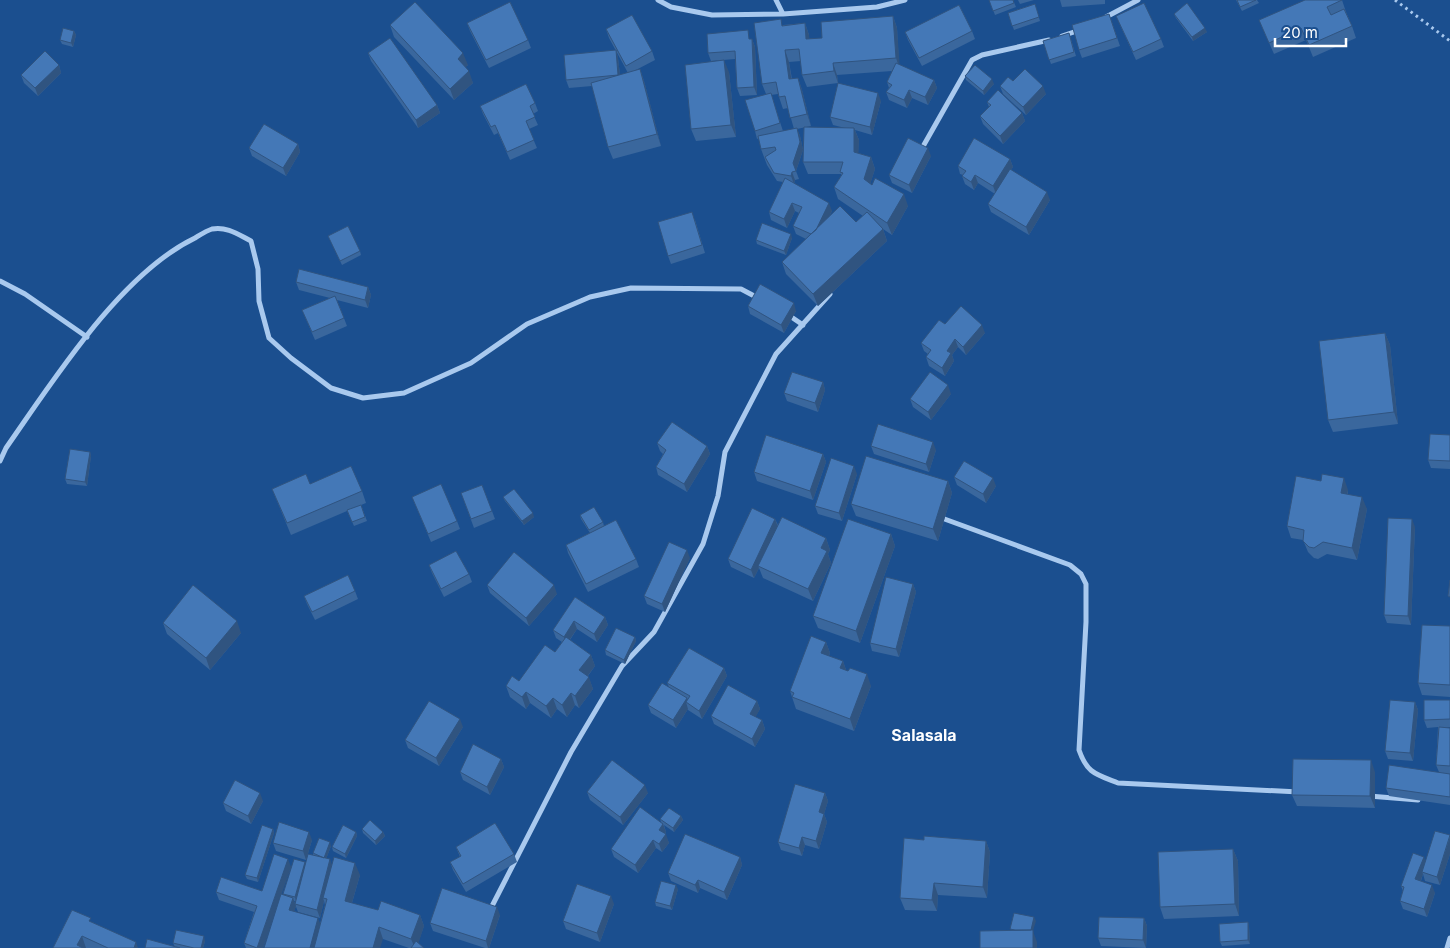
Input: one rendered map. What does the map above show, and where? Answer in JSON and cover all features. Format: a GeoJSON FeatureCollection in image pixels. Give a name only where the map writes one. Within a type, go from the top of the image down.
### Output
{"type":"FeatureCollection","features":[{"type":"Feature","properties":{"kind":"street"},"geometry":{"type":"LineString","coordinates":[[658,0],[672,7],[712,15],[783,14],[877,7],[905,0]]}},
{"type":"Feature","properties":{"kind":"street"},"geometry":{"type":"LineString","coordinates":[[776,0],[783,14]]}},
{"type":"Feature","properties":{"kind":"street"},"geometry":{"type":"LineString","coordinates":[[1098,21],[1138,0]]}},
{"type":"Feature","properties":{"kind":"street"},"geometry":{"type":"LineString","coordinates":[[920,152],[972,60],[982,55],[1075,33],[1090,25]]}},
{"type":"Feature","properties":{"kind":"street"},"geometry":{"type":"LineString","coordinates":[[0,461],[6,448],[87,337],[138,277],[177,246],[212,229],[229,230],[251,242],[258,269],[259,301],[269,338],[291,358],[331,388],[363,398],[404,393],[471,363],[527,324],[590,297],[631,288],[741,289],[766,302]]}},
{"type":"Feature","properties":{"kind":"street"},"geometry":{"type":"LineString","coordinates":[[0,281],[26,294],[87,337]]}},
{"type":"Feature","properties":{"kind":"street"},"geometry":{"type":"LineString","coordinates":[[488,914],[571,752],[622,666],[654,632],[704,544],[718,496],[725,452],[776,354],[835,287]]}},
{"type":"Feature","properties":{"kind":"street"},"geometry":{"type":"LineString","coordinates":[[782,311],[803,325]]}},
{"type":"Feature","properties":{"kind":"street"},"geometry":{"type":"LineString","coordinates":[[936,516],[1070,565],[1081,574],[1086,584],[1086,622],[1079,750],[1084,765],[1118,782],[1302,792]]}},
{"type":"Feature","properties":{"kind":"street"},"geometry":{"type":"LineString","coordinates":[[1361,796],[1420,800]]}},
{"type":"Feature","properties":{"kind":"street"},"geometry":{"type":"LineString","coordinates":[[1446,948],[1450,938]]}},
{"type":"Feature","properties":{"kind":"path"},"geometry":{"type":"LineString","coordinates":[[1396,0],[1450,41]]}},
{"type":"Feature","properties":{"kind":"building"},"geometry":{"type":"Polygon","coordinates":[[[989,0],[1013,0],[1014,3],[993,11],[989,0]]]}},
{"type":"Feature","properties":{"kind":"building"},"geometry":{"type":"Polygon","coordinates":[[[1237,0],[1256,0],[1240,7],[1237,0]]]}},
{"type":"Feature","properties":{"kind":"building"},"geometry":{"type":"Polygon","coordinates":[[[1305,0],[1342,0],[1327,7],[1331,15],[1344,9],[1352,26],[1309,45],[1301,28],[1269,43],[1259,20],[1305,0]]]}},
{"type":"Feature","properties":{"kind":"building"},"geometry":{"type":"Polygon","coordinates":[[[415,2],[463,53],[458,59],[469,71],[450,89],[390,25],[415,2]]]}},
{"type":"Feature","properties":{"kind":"building"},"geometry":{"type":"Polygon","coordinates":[[[510,2],[528,40],[486,60],[467,23],[510,2]]]}},
{"type":"Feature","properties":{"kind":"building"},"geometry":{"type":"Polygon","coordinates":[[[1144,3],[1161,39],[1133,52],[1116,16],[1144,3]]]}},
{"type":"Feature","properties":{"kind":"building"},"geometry":{"type":"Polygon","coordinates":[[[1187,3],[1205,28],[1192,37],[1174,14],[1187,3]]]}},
{"type":"Feature","properties":{"kind":"building"},"geometry":{"type":"Polygon","coordinates":[[[1035,4],[1039,17],[1012,26],[1008,13],[1035,4]]]}},
{"type":"Feature","properties":{"kind":"building"},"geometry":{"type":"Polygon","coordinates":[[[959,5],[972,31],[919,58],[905,32],[959,5]]]}},
{"type":"Feature","properties":{"kind":"building"},"geometry":{"type":"Polygon","coordinates":[[[1109,14],[1117,38],[1079,50],[1072,25],[1109,14]]]}},
{"type":"Feature","properties":{"kind":"building"},"geometry":{"type":"Polygon","coordinates":[[[632,15],[652,51],[626,66],[606,29],[632,15]]]}},
{"type":"Feature","properties":{"kind":"building"},"geometry":{"type":"Polygon","coordinates":[[[893,16],[896,58],[833,63],[834,71],[802,75],[799,49],[785,50],[789,79],[798,78],[807,114],[790,118],[785,96],[779,97],[776,82],[762,84],[754,23],[781,19],[782,26],[805,23],[806,39],[822,38],[821,22],[893,16]]]}},
{"type":"Feature","properties":{"kind":"building"},"geometry":{"type":"Polygon","coordinates":[[[63,28],[74,31],[71,43],[60,40],[63,28]]]}},
{"type":"Feature","properties":{"kind":"building"},"geometry":{"type":"Polygon","coordinates":[[[748,30],[749,39],[752,39],[754,87],[737,88],[735,51],[708,53],[707,34],[748,30]]]}},
{"type":"Feature","properties":{"kind":"building"},"geometry":{"type":"Polygon","coordinates":[[[1069,33],[1074,52],[1049,60],[1043,41],[1069,33]]]}},
{"type":"Feature","properties":{"kind":"building"},"geometry":{"type":"Polygon","coordinates":[[[390,38],[437,105],[416,120],[368,53],[390,38]]]}},
{"type":"Feature","properties":{"kind":"building"},"geometry":{"type":"Polygon","coordinates":[[[616,50],[618,75],[566,80],[564,55],[616,50]]]}},
{"type":"Feature","properties":{"kind":"building"},"geometry":{"type":"Polygon","coordinates":[[[45,51],[59,65],[35,88],[21,75],[45,51]]]}},
{"type":"Feature","properties":{"kind":"building"},"geometry":{"type":"Polygon","coordinates":[[[724,60],[731,125],[691,129],[685,65],[724,60]]]}},
{"type":"Feature","properties":{"kind":"building"},"geometry":{"type":"Polygon","coordinates":[[[896,63],[934,80],[925,97],[909,90],[904,100],[886,92],[892,85],[887,82],[896,63]]]}},
{"type":"Feature","properties":{"kind":"building"},"geometry":{"type":"Polygon","coordinates":[[[975,65],[992,79],[983,91],[965,76],[975,65]]]}},
{"type":"Feature","properties":{"kind":"building"},"geometry":{"type":"Polygon","coordinates":[[[640,69],[657,134],[608,147],[591,83],[640,69]]]}},
{"type":"Feature","properties":{"kind":"building"},"geometry":{"type":"Polygon","coordinates":[[[1025,69],[1043,86],[1023,107],[1000,86],[1008,77],[1013,81],[1025,69]]]}},
{"type":"Feature","properties":{"kind":"building"},"geometry":{"type":"Polygon","coordinates":[[[838,83],[878,93],[870,127],[830,117],[838,83]]]}},
{"type":"Feature","properties":{"kind":"building"},"geometry":{"type":"Polygon","coordinates":[[[526,84],[535,103],[530,106],[535,117],[526,121],[534,140],[507,152],[495,125],[491,127],[480,106],[526,84]]]}},
{"type":"Feature","properties":{"kind":"building"},"geometry":{"type":"Polygon","coordinates":[[[998,90],[1022,113],[1000,136],[980,116],[991,105],[987,102],[998,90]]]}},
{"type":"Feature","properties":{"kind":"building"},"geometry":{"type":"Polygon","coordinates":[[[771,93],[780,123],[755,131],[745,100],[771,93]]]}},
{"type":"Feature","properties":{"kind":"building"},"geometry":{"type":"Polygon","coordinates":[[[264,124],[298,144],[283,168],[249,148],[264,124]]]}},
{"type":"Feature","properties":{"kind":"building"},"geometry":{"type":"Polygon","coordinates":[[[804,127],[854,128],[854,152],[871,157],[864,179],[872,185],[875,178],[904,194],[887,223],[834,187],[843,173],[840,172],[843,162],[803,162],[804,127]]]}},
{"type":"Feature","properties":{"kind":"building"},"geometry":{"type":"Polygon","coordinates":[[[797,128],[800,142],[793,163],[796,171],[792,172],[791,176],[774,173],[765,157],[776,150],[775,147],[761,149],[758,136],[797,128]]]}},
{"type":"Feature","properties":{"kind":"building"},"geometry":{"type":"Polygon","coordinates":[[[908,138],[928,148],[909,185],[889,175],[908,138]]]}},
{"type":"Feature","properties":{"kind":"building"},"geometry":{"type":"Polygon","coordinates":[[[974,138],[1010,159],[993,186],[975,175],[971,182],[962,176],[966,171],[958,166],[974,138]]]}},
{"type":"Feature","properties":{"kind":"building"},"geometry":{"type":"Polygon","coordinates":[[[1010,169],[1047,192],[1026,227],[988,204],[1010,169]]]}},
{"type":"Feature","properties":{"kind":"building"},"geometry":{"type":"Polygon","coordinates":[[[785,178],[829,203],[816,230],[811,234],[793,226],[802,207],[792,203],[784,219],[769,212],[785,178]]]}},
{"type":"Feature","properties":{"kind":"building"},"geometry":{"type":"Polygon","coordinates":[[[840,206],[856,222],[867,212],[883,229],[813,294],[782,262],[840,206]]]}},
{"type":"Feature","properties":{"kind":"building"},"geometry":{"type":"Polygon","coordinates":[[[692,212],[702,245],[668,256],[658,222],[692,212]]]}},
{"type":"Feature","properties":{"kind":"building"},"geometry":{"type":"Polygon","coordinates":[[[762,223],[791,234],[784,251],[756,240],[762,223]]]}},
{"type":"Feature","properties":{"kind":"building"},"geometry":{"type":"Polygon","coordinates":[[[348,226],[360,251],[340,261],[328,236],[348,226]]]}},
{"type":"Feature","properties":{"kind":"building"},"geometry":{"type":"Polygon","coordinates":[[[299,269],[368,287],[365,300],[296,282],[299,269]]]}},
{"type":"Feature","properties":{"kind":"building"},"geometry":{"type":"Polygon","coordinates":[[[760,284],[794,303],[781,325],[748,306],[760,284]]]}},
{"type":"Feature","properties":{"kind":"building"},"geometry":{"type":"Polygon","coordinates":[[[335,296],[344,318],[312,332],[302,310],[335,296]]]}},
{"type":"Feature","properties":{"kind":"building"},"geometry":{"type":"Polygon","coordinates":[[[961,306],[982,325],[963,347],[955,339],[947,351],[951,353],[942,368],[926,357],[931,350],[921,343],[939,320],[945,324],[961,306]]]}},
{"type":"Feature","properties":{"kind":"building"},"geometry":{"type":"Polygon","coordinates":[[[1385,333],[1394,412],[1328,420],[1319,341],[1385,333]]]}},
{"type":"Feature","properties":{"kind":"building"},"geometry":{"type":"Polygon","coordinates":[[[792,372],[823,382],[815,403],[784,393],[792,372]]]}},
{"type":"Feature","properties":{"kind":"building"},"geometry":{"type":"Polygon","coordinates":[[[930,372],[948,385],[928,412],[910,399],[930,372]]]}},
{"type":"Feature","properties":{"kind":"building"},"geometry":{"type":"Polygon","coordinates":[[[672,422],[707,446],[684,484],[656,467],[666,450],[657,443],[672,422]]]}},
{"type":"Feature","properties":{"kind":"building"},"geometry":{"type":"Polygon","coordinates":[[[878,424],[933,442],[926,464],[871,446],[878,424]]]}},
{"type":"Feature","properties":{"kind":"building"},"geometry":{"type":"Polygon","coordinates":[[[1430,434],[1450,435],[1450,461],[1428,460],[1430,434]]]}},
{"type":"Feature","properties":{"kind":"building"},"geometry":{"type":"Polygon","coordinates":[[[766,435],[823,454],[810,491],[754,472],[766,435]]]}},
{"type":"Feature","properties":{"kind":"building"},"geometry":{"type":"Polygon","coordinates":[[[70,449],[90,452],[85,482],[65,479],[70,449]]]}},
{"type":"Feature","properties":{"kind":"building"},"geometry":{"type":"Polygon","coordinates":[[[866,456],[948,481],[933,529],[851,504],[866,456]]]}},
{"type":"Feature","properties":{"kind":"building"},"geometry":{"type":"Polygon","coordinates":[[[831,458],[854,466],[839,513],[815,506],[831,458]]]}},
{"type":"Feature","properties":{"kind":"building"},"geometry":{"type":"Polygon","coordinates":[[[964,461],[993,478],[983,494],[954,477],[964,461]]]}},
{"type":"Feature","properties":{"kind":"building"},"geometry":{"type":"Polygon","coordinates":[[[351,466],[362,491],[287,523],[272,489],[306,474],[310,484],[351,466]]]}},
{"type":"Feature","properties":{"kind":"building"},"geometry":{"type":"Polygon","coordinates":[[[1322,474],[1344,478],[1341,493],[1362,497],[1352,548],[1323,542],[1314,548],[1309,547],[1303,541],[1304,530],[1287,526],[1296,476],[1321,481],[1322,474]]]}},
{"type":"Feature","properties":{"kind":"building"},"geometry":{"type":"Polygon","coordinates":[[[441,484],[457,521],[428,534],[412,497],[441,484]]]}},
{"type":"Feature","properties":{"kind":"building"},"geometry":{"type":"Polygon","coordinates":[[[482,485],[492,511],[471,519],[461,493],[482,485]]]}},
{"type":"Feature","properties":{"kind":"building"},"geometry":{"type":"Polygon","coordinates":[[[514,489],[533,513],[522,521],[503,497],[514,489]]]}},
{"type":"Feature","properties":{"kind":"building"},"geometry":{"type":"Polygon","coordinates":[[[361,505],[365,517],[352,522],[347,510],[361,505]]]}},
{"type":"Feature","properties":{"kind":"building"},"geometry":{"type":"Polygon","coordinates":[[[594,507],[603,522],[589,530],[580,515],[594,507]]]}},
{"type":"Feature","properties":{"kind":"building"},"geometry":{"type":"Polygon","coordinates":[[[752,508],[775,519],[751,570],[728,559],[752,508]]]}},
{"type":"Feature","properties":{"kind":"building"},"geometry":{"type":"Polygon","coordinates":[[[782,517],[826,538],[821,548],[827,551],[808,589],[758,566],[782,517]]]}},
{"type":"Feature","properties":{"kind":"building"},"geometry":{"type":"Polygon","coordinates":[[[1388,518],[1412,519],[1408,616],[1384,615],[1388,518]]]}},
{"type":"Feature","properties":{"kind":"building"},"geometry":{"type":"Polygon","coordinates":[[[848,519],[891,534],[856,631],[813,616],[848,519]]]}},
{"type":"Feature","properties":{"kind":"building"},"geometry":{"type":"Polygon","coordinates":[[[616,520],[636,559],[586,584],[566,545],[616,520]]]}},
{"type":"Feature","properties":{"kind":"building"},"geometry":{"type":"Polygon","coordinates":[[[669,542],[687,550],[662,604],[644,596],[669,542]]]}},
{"type":"Feature","properties":{"kind":"building"},"geometry":{"type":"Polygon","coordinates":[[[456,551],[469,574],[441,589],[429,565],[456,551]]]}},
{"type":"Feature","properties":{"kind":"building"},"geometry":{"type":"Polygon","coordinates":[[[514,552],[554,585],[526,618],[487,585],[514,552]]]}},
{"type":"Feature","properties":{"kind":"building"},"geometry":{"type":"Polygon","coordinates":[[[348,575],[355,591],[312,612],[304,596],[348,575]]]}},
{"type":"Feature","properties":{"kind":"building"},"geometry":{"type":"Polygon","coordinates":[[[886,577],[913,584],[896,649],[870,643],[886,577]]]}},
{"type":"Feature","properties":{"kind":"building"},"geometry":{"type":"Polygon","coordinates":[[[1450,580],[1450,597],[1448,596],[1450,580]]]}},
{"type":"Feature","properties":{"kind":"building"},"geometry":{"type":"Polygon","coordinates":[[[193,585],[237,621],[206,658],[163,623],[193,585]]]}},
{"type":"Feature","properties":{"kind":"building"},"geometry":{"type":"Polygon","coordinates":[[[575,597],[605,617],[594,634],[574,621],[564,637],[553,630],[575,597]]]}},
{"type":"Feature","properties":{"kind":"building"},"geometry":{"type":"Polygon","coordinates":[[[1422,625],[1450,626],[1450,685],[1418,683],[1422,625]]]}},
{"type":"Feature","properties":{"kind":"building"},"geometry":{"type":"Polygon","coordinates":[[[616,628],[635,637],[624,660],[605,650],[616,628]]]}},
{"type":"Feature","properties":{"kind":"building"},"geometry":{"type":"Polygon","coordinates":[[[811,636],[826,642],[821,653],[843,661],[840,668],[848,671],[850,668],[867,674],[850,719],[792,697],[794,693],[790,691],[811,636]]]}},
{"type":"Feature","properties":{"kind":"building"},"geometry":{"type":"Polygon","coordinates":[[[566,637],[591,655],[579,670],[589,677],[575,696],[571,693],[562,705],[553,698],[546,706],[526,692],[522,697],[506,686],[512,676],[519,681],[545,645],[555,652],[566,637]]]}},
{"type":"Feature","properties":{"kind":"building"},"geometry":{"type":"Polygon","coordinates":[[[689,648],[724,668],[699,711],[686,702],[690,696],[667,683],[689,648]]]}},
{"type":"Feature","properties":{"kind":"building"},"geometry":{"type":"Polygon","coordinates":[[[662,683],[687,698],[673,720],[648,705],[662,683]]]}},
{"type":"Feature","properties":{"kind":"building"},"geometry":{"type":"Polygon","coordinates":[[[728,685],[757,701],[750,714],[762,720],[752,739],[711,716],[728,685]]]}},
{"type":"Feature","properties":{"kind":"building"},"geometry":{"type":"Polygon","coordinates":[[[1390,700],[1415,702],[1410,753],[1385,751],[1390,700]]]}},
{"type":"Feature","properties":{"kind":"building"},"geometry":{"type":"Polygon","coordinates":[[[1424,700],[1450,700],[1450,719],[1424,720],[1424,700]]]}},
{"type":"Feature","properties":{"kind":"building"},"geometry":{"type":"Polygon","coordinates":[[[429,701],[460,719],[436,758],[405,740],[429,701]]]}},
{"type":"Feature","properties":{"kind":"building"},"geometry":{"type":"Polygon","coordinates":[[[1439,727],[1450,728],[1450,766],[1436,765],[1439,727]]]}},
{"type":"Feature","properties":{"kind":"building"},"geometry":{"type":"Polygon","coordinates":[[[473,744],[501,759],[487,787],[460,772],[473,744]]]}},
{"type":"Feature","properties":{"kind":"building"},"geometry":{"type":"Polygon","coordinates":[[[1293,759],[1371,760],[1370,796],[1292,795],[1293,759]]]}},
{"type":"Feature","properties":{"kind":"building"},"geometry":{"type":"Polygon","coordinates":[[[612,760],[645,785],[620,817],[587,792],[612,760]]]}},
{"type":"Feature","properties":{"kind":"building"},"geometry":{"type":"Polygon","coordinates":[[[1389,765],[1450,774],[1450,797],[1386,788],[1389,765]]]}},
{"type":"Feature","properties":{"kind":"building"},"geometry":{"type":"Polygon","coordinates":[[[235,780],[260,793],[248,816],[223,803],[235,780]]]}},
{"type":"Feature","properties":{"kind":"building"},"geometry":{"type":"Polygon","coordinates":[[[795,784],[825,793],[819,812],[824,814],[816,841],[802,837],[799,848],[778,842],[795,784]]]}},
{"type":"Feature","properties":{"kind":"building"},"geometry":{"type":"Polygon","coordinates":[[[640,807],[663,824],[659,830],[666,834],[659,844],[653,840],[635,865],[611,849],[640,807]]]}},
{"type":"Feature","properties":{"kind":"building"},"geometry":{"type":"Polygon","coordinates":[[[669,808],[681,816],[673,828],[660,819],[669,808]]]}},
{"type":"Feature","properties":{"kind":"building"},"geometry":{"type":"Polygon","coordinates":[[[370,820],[383,832],[375,841],[362,829],[370,820]]]}},
{"type":"Feature","properties":{"kind":"building"},"geometry":{"type":"Polygon","coordinates":[[[279,822],[309,832],[303,851],[273,843],[279,822]]]}},
{"type":"Feature","properties":{"kind":"building"},"geometry":{"type":"Polygon","coordinates":[[[495,823],[514,854],[463,884],[450,862],[461,856],[456,847],[495,823]]]}},
{"type":"Feature","properties":{"kind":"building"},"geometry":{"type":"Polygon","coordinates":[[[262,825],[273,829],[257,878],[245,875],[262,825]]]}},
{"type":"Feature","properties":{"kind":"building"},"geometry":{"type":"Polygon","coordinates":[[[343,825],[356,832],[345,854],[332,847],[343,825]]]}},
{"type":"Feature","properties":{"kind":"building"},"geometry":{"type":"Polygon","coordinates":[[[1435,831],[1450,835],[1437,877],[1422,872],[1435,831]]]}},
{"type":"Feature","properties":{"kind":"building"},"geometry":{"type":"Polygon","coordinates":[[[685,834],[740,857],[724,892],[698,880],[695,885],[668,873],[685,834]]]}},
{"type":"Feature","properties":{"kind":"building"},"geometry":{"type":"Polygon","coordinates":[[[924,836],[986,841],[983,887],[934,883],[932,900],[900,898],[904,838],[924,840],[924,836]]]}},
{"type":"Feature","properties":{"kind":"building"},"geometry":{"type":"Polygon","coordinates":[[[319,838],[330,842],[324,858],[313,853],[319,838]]]}},
{"type":"Feature","properties":{"kind":"building"},"geometry":{"type":"Polygon","coordinates":[[[1233,849],[1235,904],[1160,907],[1158,852],[1233,849]]]}},
{"type":"Feature","properties":{"kind":"building"},"geometry":{"type":"Polygon","coordinates":[[[1413,853],[1424,857],[1415,879],[1432,885],[1424,909],[1400,901],[1404,887],[1401,886],[1413,853]]]}},
{"type":"Feature","properties":{"kind":"building"},"geometry":{"type":"Polygon","coordinates":[[[274,854],[288,859],[257,948],[244,943],[257,906],[216,892],[221,877],[262,891],[274,854]]]}},
{"type":"Feature","properties":{"kind":"building"},"geometry":{"type":"Polygon","coordinates":[[[308,854],[330,859],[317,910],[295,904],[308,854]]]}},
{"type":"Feature","properties":{"kind":"building"},"geometry":{"type":"Polygon","coordinates":[[[334,857],[355,863],[345,901],[378,910],[381,901],[420,915],[411,939],[379,927],[373,948],[314,948],[327,899],[323,898],[334,857]]]}},
{"type":"Feature","properties":{"kind":"building"},"geometry":{"type":"Polygon","coordinates":[[[294,859],[305,862],[295,897],[283,894],[294,859]]]}},
{"type":"Feature","properties":{"kind":"building"},"geometry":{"type":"Polygon","coordinates":[[[661,881],[676,885],[670,906],[655,902],[661,881]]]}},
{"type":"Feature","properties":{"kind":"building"},"geometry":{"type":"Polygon","coordinates":[[[577,884],[611,896],[597,933],[563,921],[577,884]]]}},
{"type":"Feature","properties":{"kind":"building"},"geometry":{"type":"Polygon","coordinates":[[[442,888],[497,907],[486,941],[430,923],[442,888]]]}},
{"type":"Feature","properties":{"kind":"building"},"geometry":{"type":"Polygon","coordinates":[[[281,894],[293,898],[289,910],[318,918],[310,948],[264,948],[281,894]]]}},
{"type":"Feature","properties":{"kind":"building"},"geometry":{"type":"Polygon","coordinates":[[[72,910],[91,918],[89,921],[136,942],[134,948],[108,948],[82,936],[77,945],[83,948],[53,948],[72,910]]]}},
{"type":"Feature","properties":{"kind":"building"},"geometry":{"type":"Polygon","coordinates":[[[1014,913],[1034,917],[1031,930],[1010,929],[1014,913]]]}},
{"type":"Feature","properties":{"kind":"building"},"geometry":{"type":"Polygon","coordinates":[[[1099,917],[1144,918],[1143,940],[1098,938],[1099,917]]]}},
{"type":"Feature","properties":{"kind":"building"},"geometry":{"type":"Polygon","coordinates":[[[1248,922],[1248,940],[1220,942],[1219,924],[1248,922]]]}},
{"type":"Feature","properties":{"kind":"building"},"geometry":{"type":"Polygon","coordinates":[[[176,930],[204,936],[201,948],[173,943],[176,930]]]}},
{"type":"Feature","properties":{"kind":"building"},"geometry":{"type":"Polygon","coordinates":[[[1033,930],[1033,948],[980,948],[980,931],[1033,930]]]}},
{"type":"Feature","properties":{"kind":"building"},"geometry":{"type":"Polygon","coordinates":[[[147,939],[180,948],[145,948],[147,939]]]}},
{"type":"Feature","properties":{"kind":"building"},"geometry":{"type":"Polygon","coordinates":[[[416,941],[424,948],[411,948],[416,941]]]}},
{"type":"Feature","properties":{"kind":"district","name":"Salasala"},"geometry":{"type":"Point","coordinates":[924,735]}}]}
